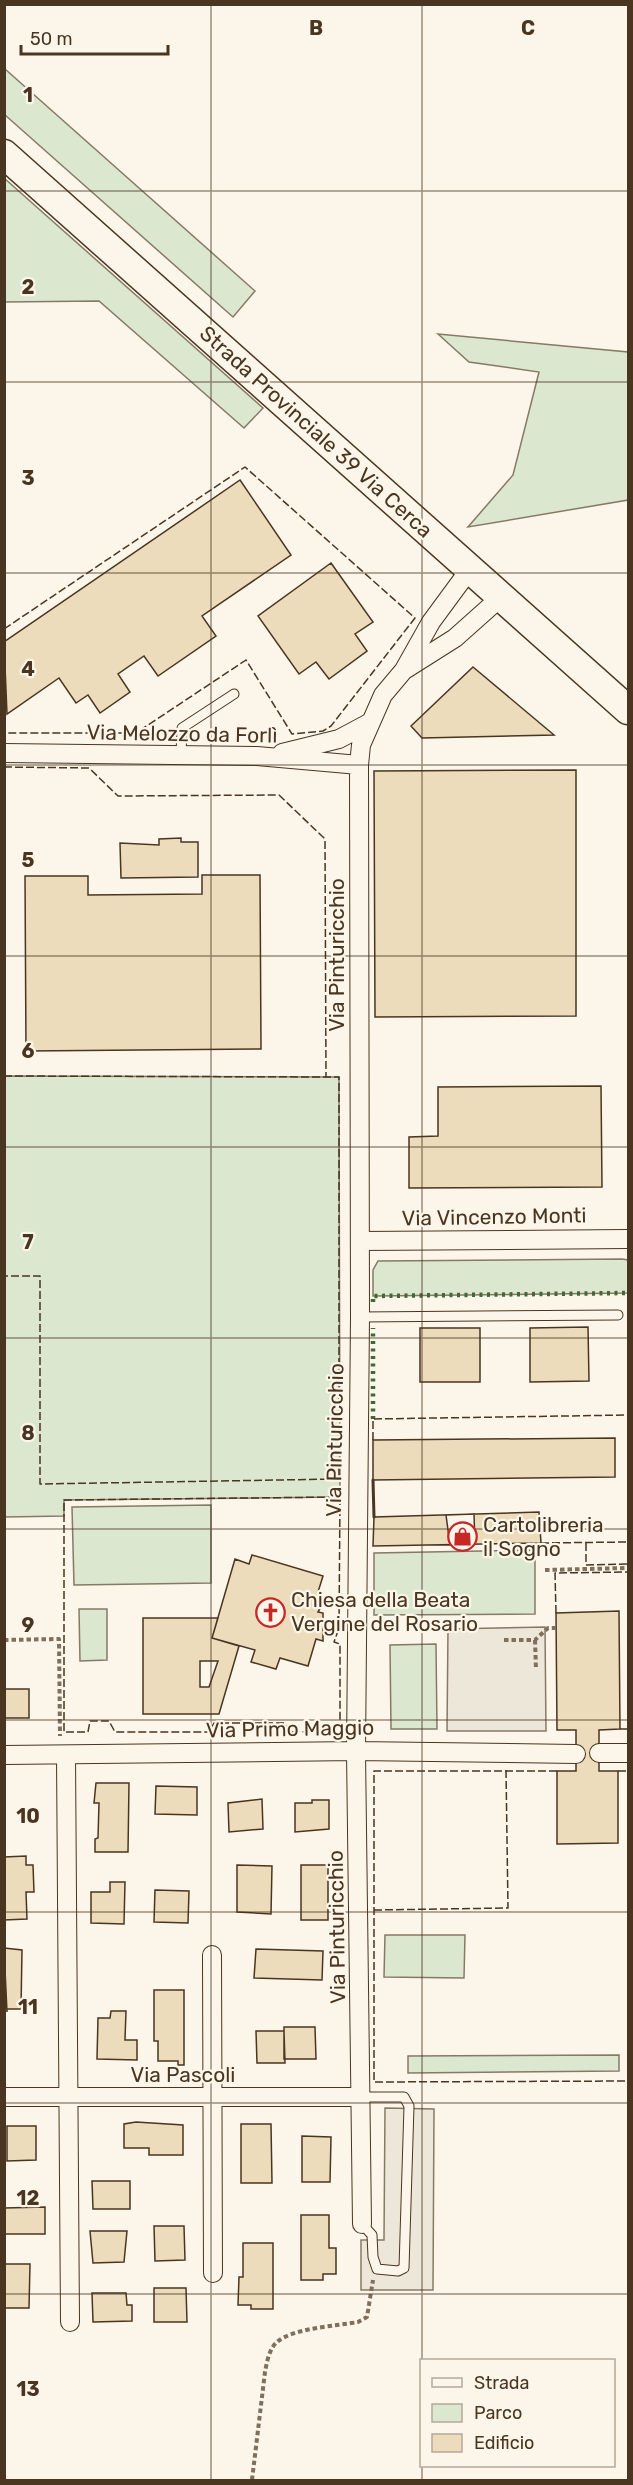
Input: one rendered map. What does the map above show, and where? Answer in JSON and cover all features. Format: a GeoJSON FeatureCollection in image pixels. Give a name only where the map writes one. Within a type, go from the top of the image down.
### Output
{"type":"FeatureCollection","features":[{"type":"Feature","properties":{"kind":"main road","name":"Strada Provinciale 39 Via Cerca"},"geometry":{"type":"LineString","coordinates":[[4,154],[628,710]]}},
{"type":"Feature","properties":{"kind":"street"},"geometry":{"type":"LineString","coordinates":[[404,670],[431,622],[470,569]]}},
{"type":"Feature","properties":{"kind":"street"},"geometry":{"type":"LineString","coordinates":[[404,670],[455,638],[501,597]]}},
{"type":"Feature","properties":{"kind":"street","name":"Via Pinturicchio"},"geometry":{"type":"LineString","coordinates":[[362,2224],[356,1750],[360,1317],[359,765],[361,746],[369,723],[383,695],[404,670]]}},
{"type":"Feature","properties":{"kind":"street"},"geometry":{"type":"LineString","coordinates":[[256,756],[308,748],[339,738],[369,723]]}},
{"type":"Feature","properties":{"kind":"street","name":"Via Melozzo da Forlì"},"geometry":{"type":"LineString","coordinates":[[4,753],[256,756],[359,765]]}},
{"type":"Feature","properties":{"kind":"street","name":"Via Vincenzo Monti"},"geometry":{"type":"LineString","coordinates":[[360,1241],[628,1239]]}},
{"type":"Feature","properties":{"kind":"street","name":"Via Primo Maggio"},"geometry":{"type":"LineString","coordinates":[[4,1755],[356,1750],[576,1754]]}},
{"type":"Feature","properties":{"kind":"street"},"geometry":{"type":"LineString","coordinates":[[599,1753],[628,1753]]}},
{"type":"Feature","properties":{"kind":"street"},"geometry":{"type":"LineString","coordinates":[[63,1755],[70,2322]]}},
{"type":"Feature","properties":{"kind":"street"},"geometry":{"type":"LineString","coordinates":[[212,1955],[213,2273]]}},
{"type":"Feature","properties":{"kind":"street","name":"Via Pascoli"},"geometry":{"type":"LineString","coordinates":[[4,2097],[362,2097]]}},
{"type":"Feature","properties":{"kind":"lane"},"geometry":{"type":"LineString","coordinates":[[181,755],[182,728],[234,694]]}},
{"type":"Feature","properties":{"kind":"lane"},"geometry":{"type":"LineString","coordinates":[[360,1317],[618,1315]]}},
{"type":"Feature","properties":{"kind":"lane"},"geometry":{"type":"LineString","coordinates":[[362,2097],[404,2097],[409,2106],[404,2268],[398,2271],[377,2269],[373,2257],[372,2235],[362,2224]]}},
{"type":"Feature","properties":{"kind":"path"},"geometry":{"type":"LineString","coordinates":[[544,1570],[628,1568]]}},
{"type":"Feature","properties":{"kind":"path"},"geometry":{"type":"LineString","coordinates":[[504,1640],[535,1640],[548,1628],[556,1628]]}},
{"type":"Feature","properties":{"kind":"path"},"geometry":{"type":"LineString","coordinates":[[4,1640],[59,1639],[63,1755]]}},
{"type":"Feature","properties":{"kind":"path"},"geometry":{"type":"LineString","coordinates":[[535,1640],[536,1668]]}},
{"type":"Feature","properties":{"kind":"path"},"geometry":{"type":"LineString","coordinates":[[252,2481],[265,2372],[268,2357],[276,2343],[290,2334],[358,2322],[367,2317],[370,2309],[370,2287],[377,2269]]}},
{"type":"Feature","properties":{"kind":"green space"},"geometry":{"type":"Polygon","coordinates":[[[5,69],[255,291],[233,317],[5,115],[5,69]]]}},
{"type":"Feature","properties":{"kind":"green space"},"geometry":{"type":"Polygon","coordinates":[[[4,178],[263,408],[244,428],[99,301],[5,302],[4,178]]]}},
{"type":"Feature","properties":{"kind":"green space"},"geometry":{"type":"Polygon","coordinates":[[[438,334],[628,352],[628,500],[468,527],[513,475],[539,372],[469,362],[438,334]]]}},
{"type":"Feature","properties":{"kind":"green space"},"geometry":{"type":"Polygon","coordinates":[[[5,1076],[339,1077],[340,1497],[64,1500],[64,1516],[5,1517],[5,1076]]]}},
{"type":"Feature","properties":{"kind":"green space"},"geometry":{"type":"Polygon","coordinates":[[[628,1260],[628,1293],[373,1296],[373,1270],[378,1261],[628,1260]]]}},
{"type":"Feature","properties":{"kind":"green space"},"geometry":{"type":"Polygon","coordinates":[[[211,1505],[211,1583],[74,1585],[72,1507],[211,1505]]]}},
{"type":"Feature","properties":{"kind":"green space"},"geometry":{"type":"Polygon","coordinates":[[[535,1550],[535,1614],[374,1615],[374,1553],[535,1550]]]}},
{"type":"Feature","properties":{"kind":"green space"},"geometry":{"type":"Polygon","coordinates":[[[79,1609],[107,1609],[107,1660],[80,1661],[79,1609]]]}},
{"type":"Feature","properties":{"kind":"green space"},"geometry":{"type":"Polygon","coordinates":[[[436,1644],[437,1729],[391,1729],[390,1645],[436,1644]]]}},
{"type":"Feature","properties":{"kind":"green space"},"geometry":{"type":"Polygon","coordinates":[[[385,1935],[465,1935],[464,1978],[384,1977],[385,1935]]]}},
{"type":"Feature","properties":{"kind":"green space"},"geometry":{"type":"Polygon","coordinates":[[[619,2055],[619,2071],[408,2073],[408,2056],[619,2055]]]}},
{"type":"Feature","properties":{"kind":"shaded area"},"geometry":{"type":"Polygon","coordinates":[[[545,1627],[546,1731],[447,1731],[448,1629],[545,1627]]]}},
{"type":"Feature","properties":{"kind":"shaded area"},"geometry":{"type":"Polygon","coordinates":[[[385,2108],[434,2109],[433,2290],[361,2290],[361,2240],[384,2240],[385,2108]]]}},
{"type":"Feature","properties":{"kind":"building"},"geometry":{"type":"Polygon","coordinates":[[[240,480],[291,555],[202,616],[216,636],[158,676],[144,656],[118,674],[130,692],[100,713],[88,695],[76,703],[59,678],[7,714],[4,642],[240,480]]]}},
{"type":"Feature","properties":{"kind":"building"},"geometry":{"type":"Polygon","coordinates":[[[331,563],[373,622],[355,634],[367,651],[329,679],[316,662],[299,674],[258,616],[331,563]]]}},
{"type":"Feature","properties":{"kind":"building"},"geometry":{"type":"Polygon","coordinates":[[[473,667],[554,735],[422,738],[411,726],[473,667]]]}},
{"type":"Feature","properties":{"kind":"building"},"geometry":{"type":"Polygon","coordinates":[[[576,770],[576,1016],[375,1017],[374,771],[576,770]]]}},
{"type":"Feature","properties":{"kind":"building"},"geometry":{"type":"Polygon","coordinates":[[[181,838],[181,842],[198,842],[198,877],[121,878],[120,843],[159,845],[159,839],[181,838]]]}},
{"type":"Feature","properties":{"kind":"building"},"geometry":{"type":"Polygon","coordinates":[[[202,875],[260,875],[261,1049],[26,1051],[25,876],[88,876],[88,895],[202,894],[202,875]]]}},
{"type":"Feature","properties":{"kind":"building"},"geometry":{"type":"Polygon","coordinates":[[[601,1086],[602,1187],[409,1188],[409,1137],[438,1136],[438,1087],[601,1086]]]}},
{"type":"Feature","properties":{"kind":"building"},"geometry":{"type":"Polygon","coordinates":[[[588,1327],[589,1381],[530,1382],[530,1328],[588,1327]]]}},
{"type":"Feature","properties":{"kind":"building"},"geometry":{"type":"Polygon","coordinates":[[[420,1328],[480,1328],[480,1382],[420,1382],[420,1328]]]}},
{"type":"Feature","properties":{"kind":"building"},"geometry":{"type":"Polygon","coordinates":[[[615,1438],[615,1477],[373,1480],[373,1440],[615,1438]]]}},
{"type":"Feature","properties":{"kind":"building"},"geometry":{"type":"Polygon","coordinates":[[[539,1512],[541,1543],[373,1546],[374,1517],[539,1512]]]}},
{"type":"Feature","properties":{"kind":"building","name":"Cartolibreria il Sogno"},"geometry":{"type":"Polygon","coordinates":[[[474,1514],[475,1544],[450,1545],[446,1515],[474,1514]]]}},
{"type":"Feature","properties":{"kind":"building","name":"Chiesa della Beata Vergine del Rosario"},"geometry":{"type":"Polygon","coordinates":[[[252,1555],[323,1576],[318,1592],[325,1600],[318,1612],[323,1613],[323,1641],[316,1639],[308,1666],[280,1658],[276,1669],[251,1662],[255,1650],[212,1638],[235,1559],[249,1564],[252,1555]]]}},
{"type":"Feature","properties":{"kind":"building"},"geometry":{"type":"Polygon","coordinates":[[[619,1611],[620,1729],[599,1730],[599,1771],[618,1771],[618,1843],[557,1844],[557,1771],[576,1771],[576,1730],[557,1730],[556,1613],[619,1611]]]}},
{"type":"Feature","properties":{"kind":"building"},"geometry":{"type":"Polygon","coordinates":[[[143,1618],[218,1618],[212,1638],[239,1646],[219,1714],[143,1714],[143,1618]],[[200,1661],[200,1687],[209,1687],[218,1661],[200,1661]]]}},
{"type":"Feature","properties":{"kind":"building"},"geometry":{"type":"Polygon","coordinates":[[[4,1689],[29,1689],[29,1718],[4,1718],[4,1689]]]}},
{"type":"Feature","properties":{"kind":"building"},"geometry":{"type":"Polygon","coordinates":[[[96,1783],[129,1783],[128,1852],[95,1852],[95,1839],[98,1838],[99,1803],[94,1803],[96,1783]]]}},
{"type":"Feature","properties":{"kind":"building"},"geometry":{"type":"Polygon","coordinates":[[[156,1786],[197,1787],[197,1815],[155,1814],[156,1786]]]}},
{"type":"Feature","properties":{"kind":"building"},"geometry":{"type":"Polygon","coordinates":[[[262,1799],[263,1829],[229,1832],[228,1803],[262,1799]]]}},
{"type":"Feature","properties":{"kind":"building"},"geometry":{"type":"Polygon","coordinates":[[[312,1800],[329,1800],[329,1829],[295,1832],[295,1803],[312,1803],[312,1800]]]}},
{"type":"Feature","properties":{"kind":"building"},"geometry":{"type":"Polygon","coordinates":[[[26,1856],[26,1865],[33,1865],[34,1892],[26,1892],[27,1919],[4,1920],[4,1857],[26,1856]]]}},
{"type":"Feature","properties":{"kind":"building"},"geometry":{"type":"Polygon","coordinates":[[[237,1865],[272,1866],[271,1914],[237,1912],[237,1865]]]}},
{"type":"Feature","properties":{"kind":"building"},"geometry":{"type":"Polygon","coordinates":[[[301,1865],[328,1865],[328,1920],[301,1920],[301,1865]]]}},
{"type":"Feature","properties":{"kind":"building"},"geometry":{"type":"Polygon","coordinates":[[[110,1882],[125,1882],[124,1924],[91,1923],[91,1892],[110,1892],[110,1882]]]}},
{"type":"Feature","properties":{"kind":"building"},"geometry":{"type":"Polygon","coordinates":[[[155,1890],[189,1891],[188,1923],[154,1922],[155,1890]]]}},
{"type":"Feature","properties":{"kind":"building"},"geometry":{"type":"Polygon","coordinates":[[[4,1948],[22,1950],[21,2009],[7,2009],[7,2012],[4,1948]]]}},
{"type":"Feature","properties":{"kind":"building"},"geometry":{"type":"Polygon","coordinates":[[[256,1949],[323,1951],[322,1980],[254,1978],[256,1949]]]}},
{"type":"Feature","properties":{"kind":"building"},"geometry":{"type":"Polygon","coordinates":[[[154,1990],[184,1990],[184,2065],[178,2065],[178,2061],[158,2061],[158,2041],[154,2041],[154,1990]]]}},
{"type":"Feature","properties":{"kind":"building"},"geometry":{"type":"Polygon","coordinates":[[[111,2011],[126,2011],[125,2040],[137,2040],[137,2060],[97,2059],[98,2018],[110,2018],[111,2011]]]}},
{"type":"Feature","properties":{"kind":"building"},"geometry":{"type":"Polygon","coordinates":[[[284,2027],[315,2027],[316,2059],[284,2059],[284,2027]]]}},
{"type":"Feature","properties":{"kind":"building"},"geometry":{"type":"Polygon","coordinates":[[[256,2031],[284,2031],[285,2063],[257,2063],[256,2031]]]}},
{"type":"Feature","properties":{"kind":"building"},"geometry":{"type":"Polygon","coordinates":[[[136,2122],[183,2125],[183,2155],[149,2155],[149,2148],[124,2148],[124,2124],[136,2122]]]}},
{"type":"Feature","properties":{"kind":"building"},"geometry":{"type":"Polygon","coordinates":[[[241,2124],[271,2124],[272,2183],[241,2183],[241,2124]]]}},
{"type":"Feature","properties":{"kind":"building"},"geometry":{"type":"Polygon","coordinates":[[[7,2126],[36,2126],[36,2160],[7,2161],[7,2126]]]}},
{"type":"Feature","properties":{"kind":"building"},"geometry":{"type":"Polygon","coordinates":[[[302,2136],[331,2137],[330,2182],[302,2182],[302,2136]]]}},
{"type":"Feature","properties":{"kind":"building"},"geometry":{"type":"Polygon","coordinates":[[[92,2181],[130,2181],[130,2209],[93,2209],[92,2181]]]}},
{"type":"Feature","properties":{"kind":"building"},"geometry":{"type":"Polygon","coordinates":[[[45,2207],[45,2234],[4,2234],[4,2208],[45,2207]]]}},
{"type":"Feature","properties":{"kind":"building"},"geometry":{"type":"Polygon","coordinates":[[[301,2215],[329,2215],[329,2248],[336,2248],[336,2274],[323,2274],[323,2280],[301,2280],[301,2215]]]}},
{"type":"Feature","properties":{"kind":"building"},"geometry":{"type":"Polygon","coordinates":[[[154,2226],[184,2226],[185,2260],[155,2261],[154,2226]]]}},
{"type":"Feature","properties":{"kind":"building"},"geometry":{"type":"Polygon","coordinates":[[[90,2231],[127,2231],[124,2262],[93,2263],[90,2231]]]}},
{"type":"Feature","properties":{"kind":"building"},"geometry":{"type":"Polygon","coordinates":[[[243,2243],[273,2243],[273,2309],[251,2309],[251,2305],[238,2305],[239,2277],[243,2277],[243,2243]]]}},
{"type":"Feature","properties":{"kind":"building"},"geometry":{"type":"Polygon","coordinates":[[[4,2264],[30,2264],[29,2308],[4,2308],[4,2264]]]}},
{"type":"Feature","properties":{"kind":"building"},"geometry":{"type":"Polygon","coordinates":[[[154,2288],[186,2288],[187,2322],[154,2322],[154,2288]]]}},
{"type":"Feature","properties":{"kind":"building"},"geometry":{"type":"Polygon","coordinates":[[[92,2293],[126,2293],[127,2305],[132,2305],[132,2321],[93,2322],[92,2293]]]}},
{"type":"Feature","properties":{"kind":"hedge"},"geometry":{"type":"LineString","coordinates":[[373,1302],[373,1296],[628,1293]]}},
{"type":"Feature","properties":{"kind":"hedge"},"geometry":{"type":"LineString","coordinates":[[373,1328],[373,1419]]}},
{"type":"Feature","properties":{"kind":"fence"},"geometry":{"type":"LineString","coordinates":[[4,629],[245,467],[415,618],[331,726],[323,731],[292,734],[246,660],[136,733],[4,733]]}},
{"type":"Feature","properties":{"kind":"fence"},"geometry":{"type":"LineString","coordinates":[[4,767],[89,768],[118,796],[279,795],[325,839],[326,1077]]}},
{"type":"Feature","properties":{"kind":"fence"},"geometry":{"type":"LineString","coordinates":[[4,1076],[339,1077],[339,1479],[40,1484],[40,1276],[4,1276]]}},
{"type":"Feature","properties":{"kind":"fence"},"geometry":{"type":"LineString","coordinates":[[373,1440],[373,1419],[628,1415]]}},
{"type":"Feature","properties":{"kind":"fence"},"geometry":{"type":"LineString","coordinates":[[340,1497],[339,1628],[334,1642],[340,1644],[340,1723],[332,1731],[288,1732],[285,1723],[214,1723],[209,1732],[115,1732],[109,1721],[90,1721],[88,1732],[64,1732],[64,1500],[340,1497]]}},
{"type":"Feature","properties":{"kind":"fence"},"geometry":{"type":"LineString","coordinates":[[541,1543],[628,1542]]}},
{"type":"Feature","properties":{"kind":"fence"},"geometry":{"type":"LineString","coordinates":[[586,1543],[586,1565],[628,1564]]}},
{"type":"Feature","properties":{"kind":"fence"},"geometry":{"type":"LineString","coordinates":[[556,1613],[555,1573],[628,1572]]}},
{"type":"Feature","properties":{"kind":"fence"},"geometry":{"type":"LineString","coordinates":[[620,1729],[628,1729]]}},
{"type":"Feature","properties":{"kind":"fence"},"geometry":{"type":"LineString","coordinates":[[374,1910],[508,1908],[506,1770]]}},
{"type":"Feature","properties":{"kind":"fence"},"geometry":{"type":"LineString","coordinates":[[557,1771],[374,1771],[374,2082],[628,2081]]}},
{"type":"Feature","properties":{"kind":"fence"},"geometry":{"type":"LineString","coordinates":[[618,1771],[628,1771]]}},
{"type":"Feature","properties":{"kind":"wall"},"geometry":{"type":"LineString","coordinates":[[373,1480],[374,1517]]}},
{"type":"Feature","properties":{"kind":"place","name":"Cartolibreria il Sogno"},"geometry":{"type":"Point","coordinates":[462,1537]}},
{"type":"Feature","properties":{"kind":"place","name":"Chiesa della Beata Vergine del Rosario"},"geometry":{"type":"Point","coordinates":[270,1612]}}]}
